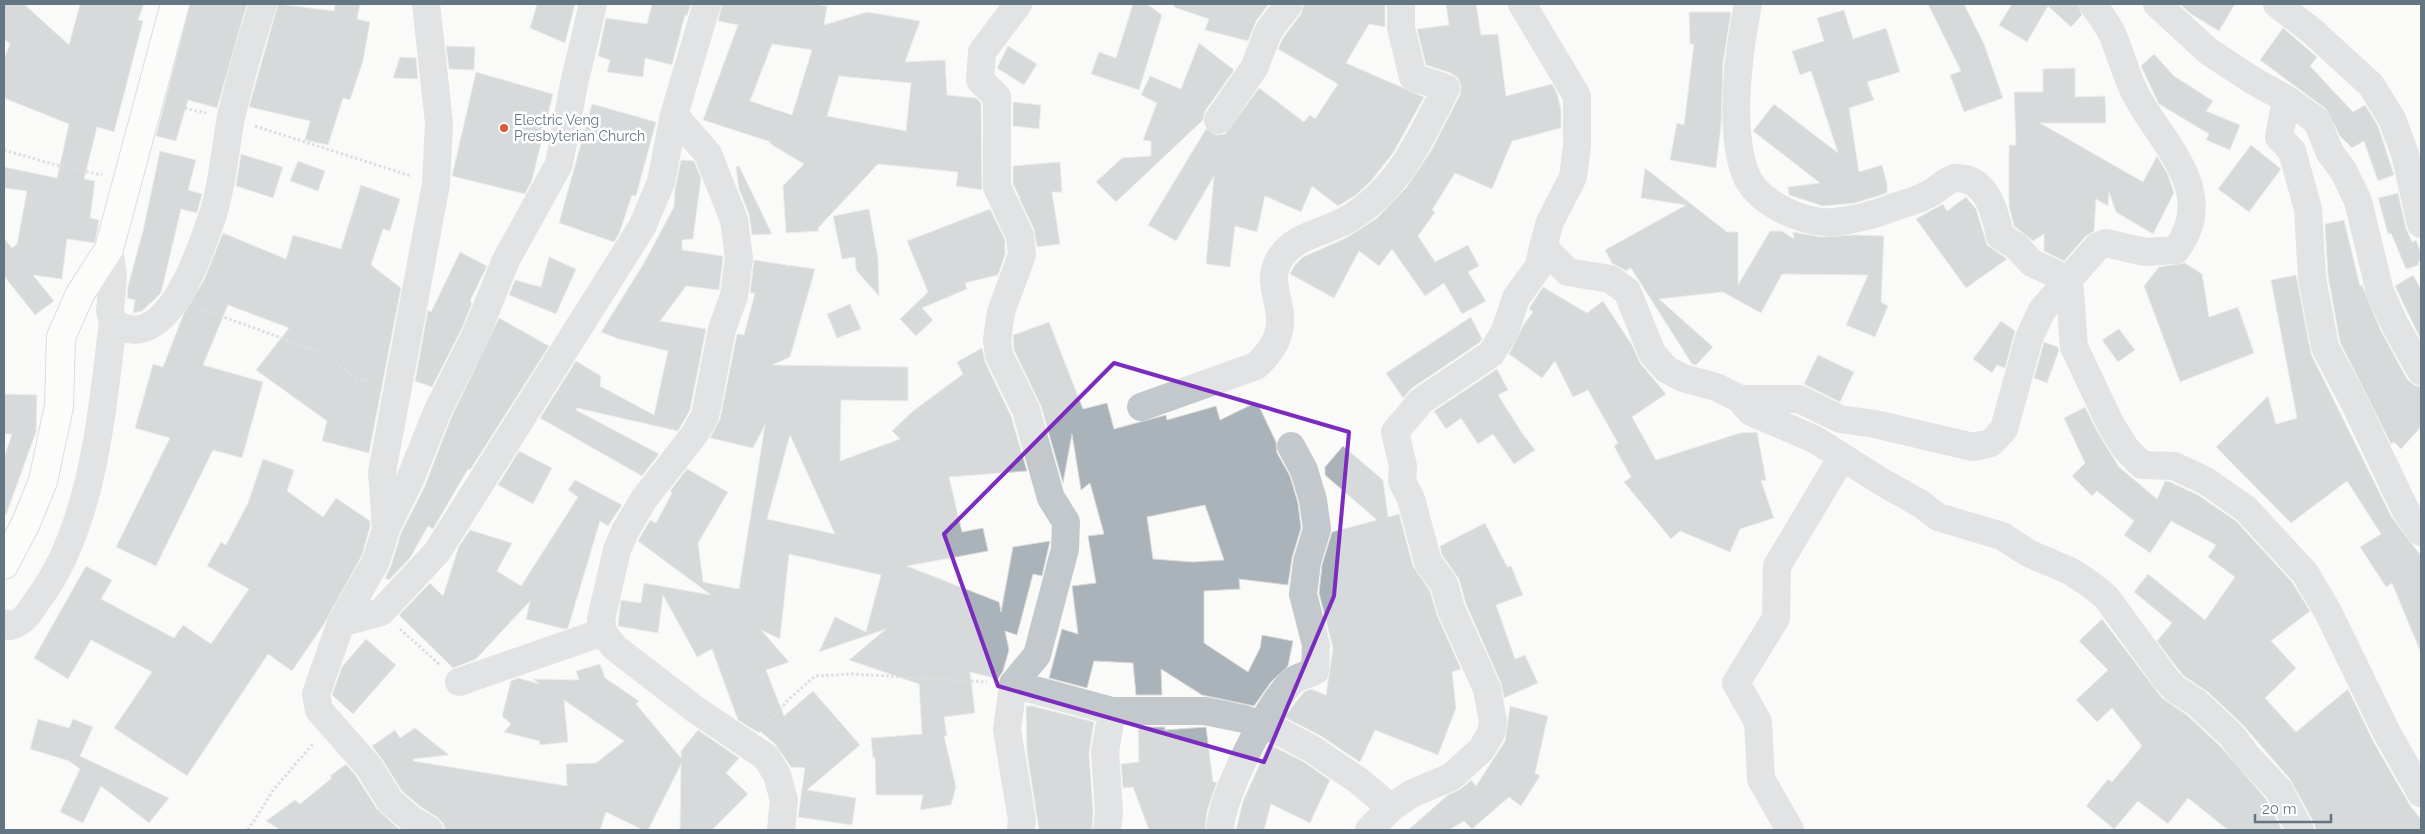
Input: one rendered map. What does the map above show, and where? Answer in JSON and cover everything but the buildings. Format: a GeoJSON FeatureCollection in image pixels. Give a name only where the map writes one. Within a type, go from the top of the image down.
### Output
{"type":"FeatureCollection","features":[{"type":"Feature","properties":{"kind":"main road"},"geometry":{"type":"LineString","coordinates":[[4,565],[43,481],[59,406],[61,337],[80,294],[109,249],[175,4]]}},
{"type":"Feature","properties":{"kind":"street"},"geometry":{"type":"LineString","coordinates":[[113,322],[131,331],[144,329],[162,316],[176,301],[213,213],[231,118],[263,4]]}},
{"type":"Feature","properties":{"kind":"street"},"geometry":{"type":"LineString","coordinates":[[386,530],[382,472],[436,184],[438,123],[426,4]]}},
{"type":"Feature","properties":{"kind":"street"},"geometry":{"type":"LineString","coordinates":[[429,830],[412,820],[390,801],[369,766],[319,710],[316,694],[341,623],[376,561],[386,530],[410,482],[437,412],[476,334],[506,260],[560,164],[574,84],[593,4]]}},
{"type":"Feature","properties":{"kind":"street"},"geometry":{"type":"LineString","coordinates":[[341,623],[381,612],[437,552],[642,227],[660,182],[674,115],[707,4]]}},
{"type":"Feature","properties":{"kind":"street"},"geometry":{"type":"LineString","coordinates":[[1018,4],[982,52],[980,80],[997,97],[998,187],[1020,236],[1022,256],[1001,312],[996,340],[999,355],[1026,410],[1051,498],[1066,522],[1065,549],[1037,655],[1013,684],[1008,730],[1022,820],[1021,830]]}},
{"type":"Feature","properties":{"kind":"street"},"geometry":{"type":"LineString","coordinates":[[1218,120],[1254,68],[1269,30],[1289,4]]}},
{"type":"Feature","properties":{"kind":"street"},"geometry":{"type":"LineString","coordinates":[[1141,407],[1256,366],[1275,346],[1280,326],[1279,304],[1273,279],[1275,268],[1280,258],[1304,237],[1347,220],[1375,200],[1408,161],[1446,88],[1413,77],[1401,28],[1401,4]]}},
{"type":"Feature","properties":{"kind":"street"},"geometry":{"type":"LineString","coordinates":[[1369,830],[1391,808],[1411,794],[1451,776],[1481,750],[1491,733],[1493,722],[1488,689],[1451,609],[1444,584],[1428,562],[1412,499],[1402,481],[1403,466],[1395,432],[1421,400],[1491,354],[1505,332],[1516,298],[1539,266],[1550,222],[1573,177],[1577,146],[1577,96],[1532,17],[1522,4]]}},
{"type":"Feature","properties":{"kind":"street"},"geometry":{"type":"LineString","coordinates":[[1748,4],[1739,64],[1739,141],[1744,171],[1749,181],[1759,192],[1782,209],[1808,219],[1835,222],[1872,215],[1929,194],[1955,178],[1967,179],[1988,197],[1996,217],[2000,236],[2016,246],[2032,263],[2069,280]]}},
{"type":"Feature","properties":{"kind":"street"},"geometry":{"type":"LineString","coordinates":[[1740,399],[1799,398],[1840,419],[1875,424],[1973,447],[1991,444],[2004,429],[2029,338],[2037,319],[2042,310],[2098,246],[2106,244],[2146,252],[2176,250],[2184,239],[2192,220],[2188,180],[2179,159],[2152,123],[2135,92],[2113,35],[2094,4]]}},
{"type":"Feature","properties":{"kind":"street"},"geometry":{"type":"LineString","coordinates":[[2157,4],[2208,51],[2252,80],[2286,99],[2317,122],[2330,153],[2343,170],[2358,201],[2380,292],[2395,325],[2421,371]]}},
{"type":"Feature","properties":{"kind":"street"},"geometry":{"type":"LineString","coordinates":[[2277,4],[2312,31],[2371,85],[2392,119],[2421,224]]}},
{"type":"Feature","properties":{"kind":"street"},"geometry":{"type":"LineString","coordinates":[[2286,99],[2280,137],[2292,151],[2308,209],[2312,278],[2325,347],[2355,404],[2405,509],[2421,532]]}},
{"type":"Feature","properties":{"kind":"street"},"geometry":{"type":"LineString","coordinates":[[674,115],[708,154],[734,220],[739,258],[738,268],[734,296],[722,329],[705,416],[694,435],[644,499],[625,531],[617,550],[602,608],[603,632],[614,646],[696,710],[766,757],[777,775],[784,800],[780,829]]}},
{"type":"Feature","properties":{"kind":"street"},"geometry":{"type":"LineString","coordinates":[[1543,247],[1568,272],[1610,279],[1627,290],[1652,353],[1666,369],[1683,378],[1716,387],[1740,399],[1751,412],[1814,439],[1921,504],[1938,517],[2002,536],[2028,553],[2070,570],[2106,597],[2174,688],[2197,703],[2223,726],[2279,790],[2300,830]]}},
{"type":"Feature","properties":{"kind":"street"},"geometry":{"type":"LineString","coordinates":[[4,623],[10,626],[17,625],[24,619],[45,591],[57,569],[80,510],[100,424],[113,322],[110,311],[113,276],[109,249]]}},
{"type":"Feature","properties":{"kind":"street"},"geometry":{"type":"LineString","coordinates":[[2069,280],[2074,347],[2107,418],[2126,449],[2142,465],[2174,466],[2206,480],[2246,509],[2305,572],[2327,610],[2390,740],[2421,793]]}},
{"type":"Feature","properties":{"kind":"street"},"geometry":{"type":"LineString","coordinates":[[1220,830],[1231,787],[1262,725],[1278,698],[1295,680],[1315,671],[1316,646],[1303,594],[1307,562],[1317,529],[1313,500],[1304,470],[1291,446]]}},
{"type":"Feature","properties":{"kind":"street"},"geometry":{"type":"LineString","coordinates":[[1790,830],[1761,779],[1758,722],[1736,683],[1776,618],[1777,566],[1842,457]]}},
{"type":"Feature","properties":{"kind":"street"},"geometry":{"type":"LineString","coordinates":[[459,682],[603,632]]}},
{"type":"Feature","properties":{"kind":"street"},"geometry":{"type":"LineString","coordinates":[[1013,684],[1112,711],[1205,711],[1244,719],[1262,725],[1312,749],[1359,781],[1391,808]]}},
{"type":"Feature","properties":{"kind":"street"},"geometry":{"type":"LineString","coordinates":[[1107,830],[1109,812],[1105,752],[1112,711]]}},
{"type":"Feature","properties":{"kind":"path"},"geometry":{"type":"LineString","coordinates":[[150,102],[231,118],[436,184]]}},
{"type":"Feature","properties":{"kind":"path"},"geometry":{"type":"LineString","coordinates":[[4,150],[56,165],[127,180]]}},
{"type":"Feature","properties":{"kind":"path"},"geometry":{"type":"LineString","coordinates":[[176,301],[321,352],[356,378],[399,389]]}},
{"type":"Feature","properties":{"kind":"path"},"geometry":{"type":"LineString","coordinates":[[381,612],[459,682]]}},
{"type":"Feature","properties":{"kind":"path"},"geometry":{"type":"LineString","coordinates":[[750,745],[787,700],[815,676],[853,674],[1013,684]]}},
{"type":"Feature","properties":{"kind":"path"},"geometry":{"type":"LineString","coordinates":[[248,830],[274,789],[330,724]]}},
{"type":"Feature","properties":{"kind":"highlighted area"},"geometry":{"type":"Polygon","coordinates":[[[1114,363],[1349,432],[1334,596],[1264,762],[998,686],[944,534],[1114,363]]]}},
{"type":"Feature","properties":{"kind":"place","name":"Electric Veng Presbyterian Church"},"geometry":{"type":"Point","coordinates":[504,128]}}]}
